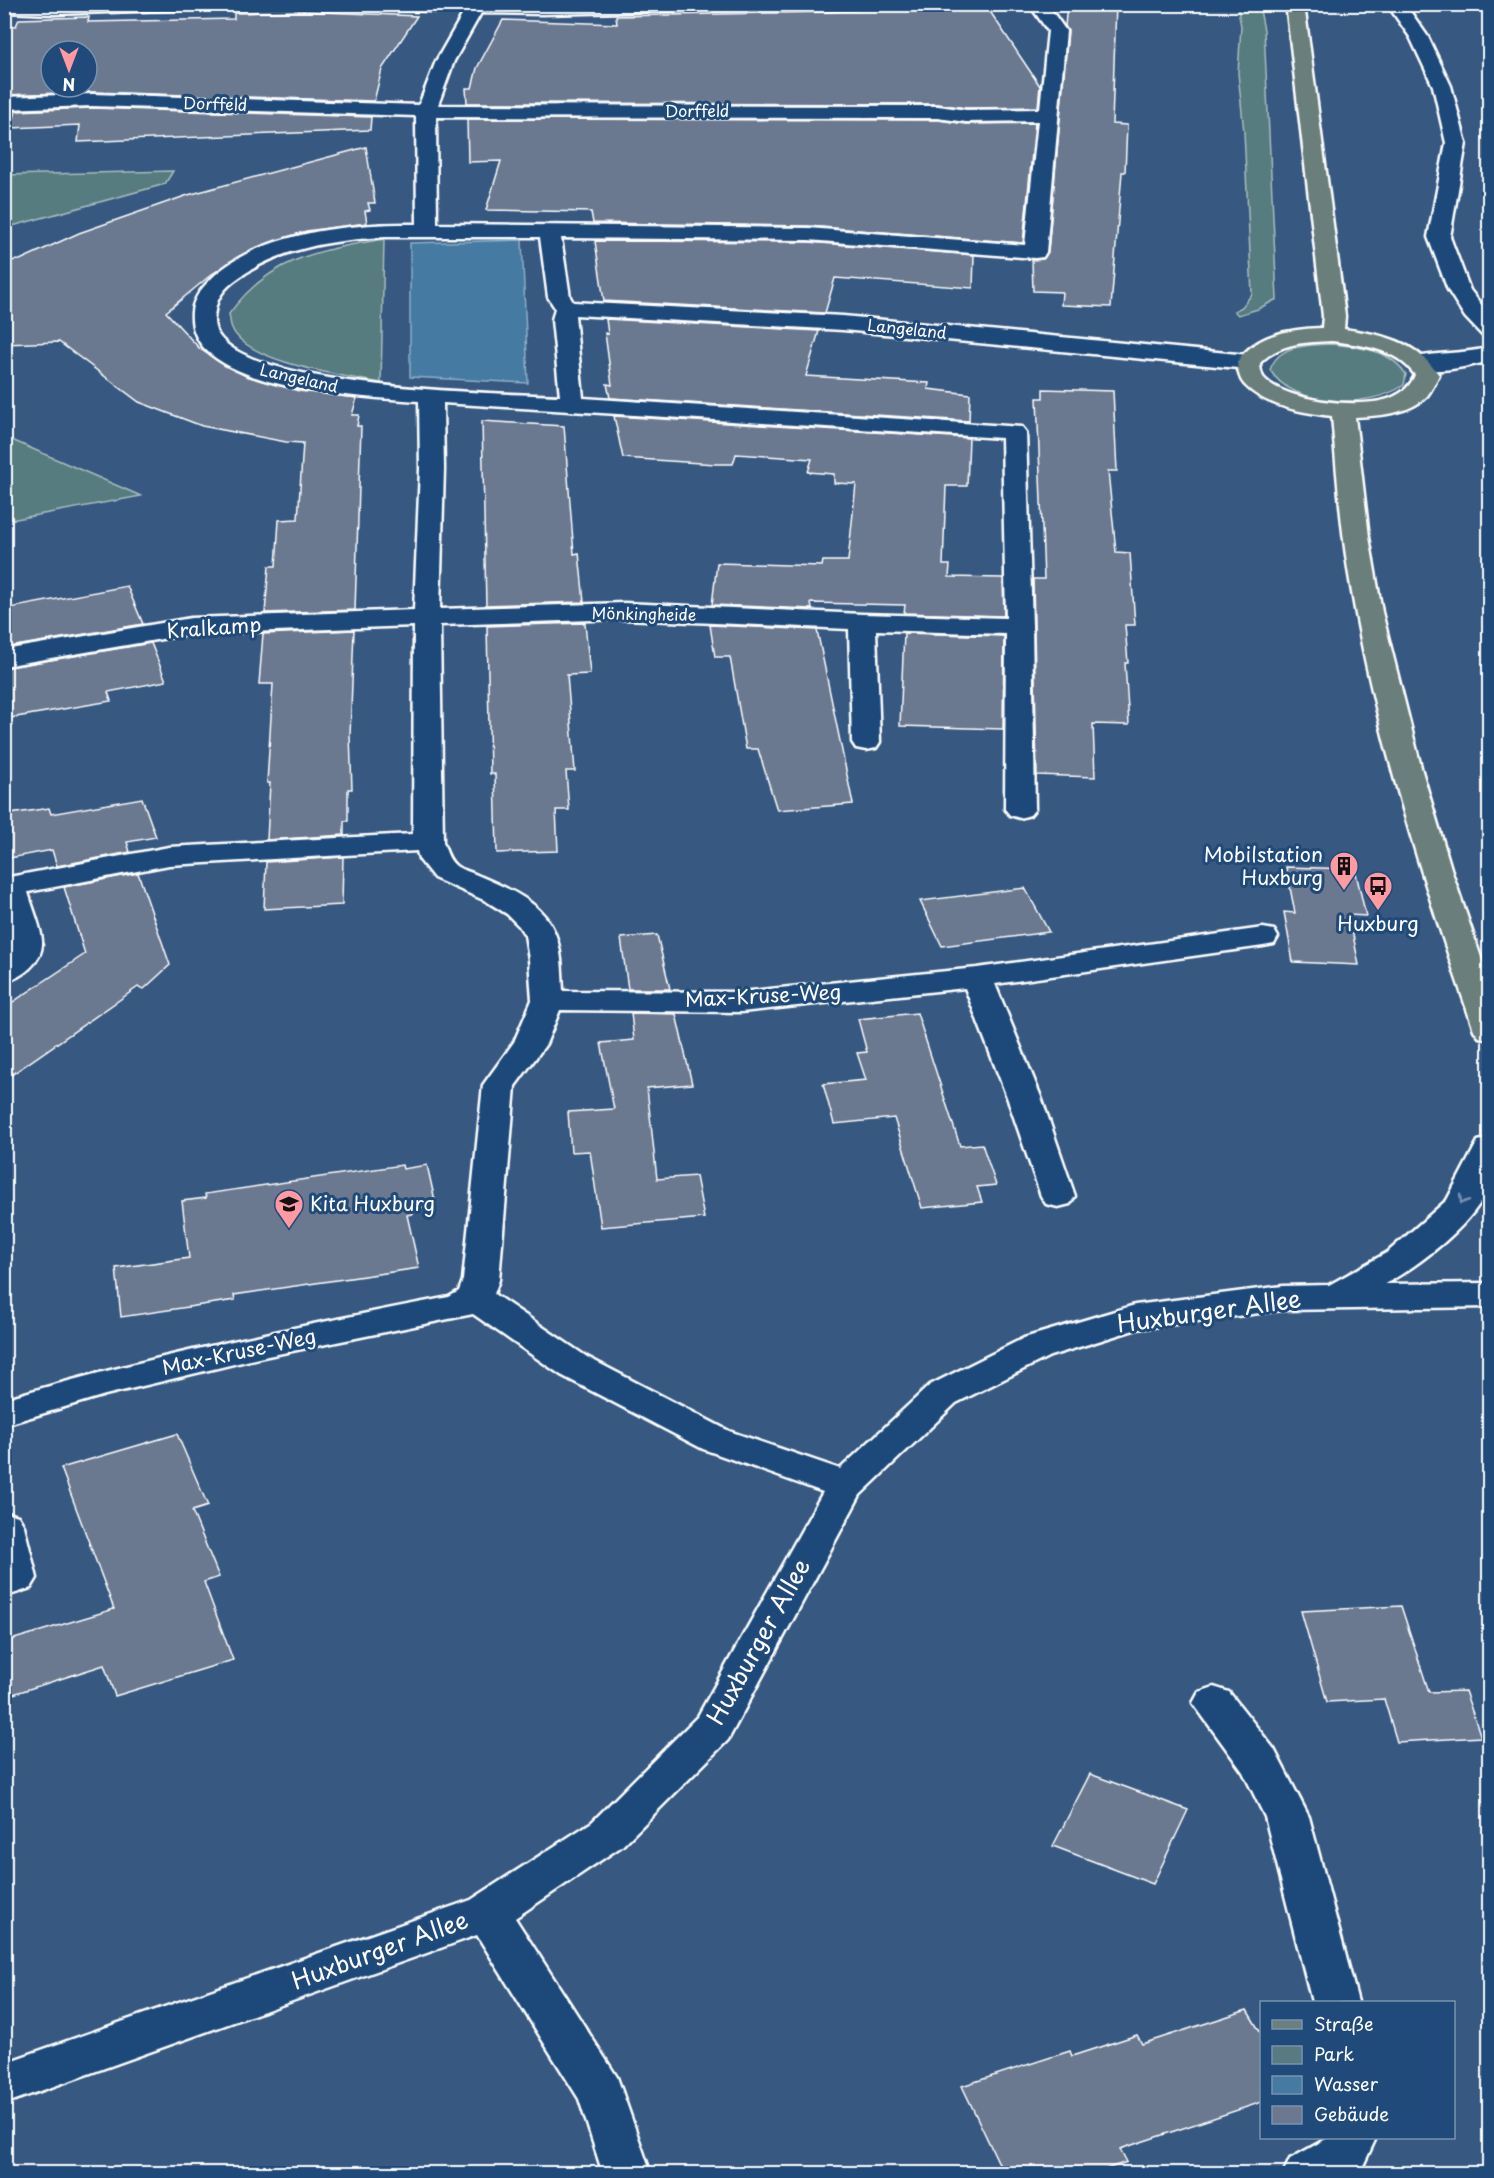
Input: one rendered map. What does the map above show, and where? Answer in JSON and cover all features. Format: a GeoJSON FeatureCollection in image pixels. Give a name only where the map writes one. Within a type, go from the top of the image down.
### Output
{"type":"FeatureCollection","features":[{"type":"Feature","properties":{"kind":"main road"},"geometry":{"type":"LineString","coordinates":[[1295,4],[1334,316],[1332,334]]}},
{"type":"Feature","properties":{"kind":"main road"},"geometry":{"type":"LineString","coordinates":[[1332,334],[1369,339],[1400,349],[1421,363],[1427,375],[1425,387],[1414,397],[1387,406],[1342,410],[1304,405],[1271,393],[1252,378],[1248,362],[1257,350],[1276,341],[1302,335],[1332,334]]}},
{"type":"Feature","properties":{"kind":"main road"},"geometry":{"type":"LineString","coordinates":[[1342,410],[1353,515],[1369,611],[1414,800],[1448,910],[1490,1030]]}},
{"type":"Feature","properties":{"kind":"street"},"geometry":{"type":"LineString","coordinates":[[4,7],[54,9],[194,4]]}},
{"type":"Feature","properties":{"kind":"street"},"geometry":{"type":"LineString","coordinates":[[373,4],[542,9],[757,4]]}},
{"type":"Feature","properties":{"kind":"street"},"geometry":{"type":"LineString","coordinates":[[1038,4],[1057,31],[1049,115]]}},
{"type":"Feature","properties":{"kind":"street"},"geometry":{"type":"LineString","coordinates":[[1396,4],[1419,38],[1442,86],[1456,143],[1438,237],[1459,290],[1473,312],[1490,330]]}},
{"type":"Feature","properties":{"kind":"street"},"geometry":{"type":"LineString","coordinates":[[427,230],[426,111],[445,61],[476,6]]}},
{"type":"Feature","properties":{"kind":"street"},"geometry":{"type":"LineString","coordinates":[[1027,93],[1050,93]]}},
{"type":"Feature","properties":{"kind":"street","name":"Dorffeld"},"geometry":{"type":"LineString","coordinates":[[4,102],[92,100],[426,111],[788,111],[940,100],[966,116],[1049,115]]}},
{"type":"Feature","properties":{"kind":"street","name":"Langeland"},"geometry":{"type":"LineString","coordinates":[[1019,626],[1014,432],[572,402],[353,390],[298,381],[253,368],[230,357],[213,343],[203,326],[201,312],[206,298],[215,286],[262,256],[287,247],[358,232],[389,229],[808,234],[1035,252],[1049,115]]}},
{"type":"Feature","properties":{"kind":"street"},"geometry":{"type":"LineString","coordinates":[[549,230],[559,297],[566,308],[563,320],[572,402]]}},
{"type":"Feature","properties":{"kind":"street","name":"Langeland"},"geometry":{"type":"LineString","coordinates":[[566,308],[843,323],[1248,362]]}},
{"type":"Feature","properties":{"kind":"street"},"geometry":{"type":"LineString","coordinates":[[1421,363],[1466,360],[1489,355]]}},
{"type":"Feature","properties":{"kind":"street"},"geometry":{"type":"LineString","coordinates":[[431,395],[432,469],[427,620],[428,842],[434,859],[444,872],[497,895],[518,908],[532,921],[540,934],[548,1000],[530,1044],[499,1085],[481,1280],[475,1298],[574,1366],[716,1440],[846,1485]]}},
{"type":"Feature","properties":{"kind":"street","name":"Mönkingheide"},"geometry":{"type":"LineString","coordinates":[[427,620],[624,611],[862,622],[1019,626]]}},
{"type":"Feature","properties":{"kind":"street","name":"Kralkamp"},"geometry":{"type":"LineString","coordinates":[[4,658],[191,626],[427,620]]}},
{"type":"Feature","properties":{"kind":"street"},"geometry":{"type":"LineString","coordinates":[[862,622],[866,742]]}},
{"type":"Feature","properties":{"kind":"street"},"geometry":{"type":"LineString","coordinates":[[1019,626],[1020,809]]}},
{"type":"Feature","properties":{"kind":"street"},"geometry":{"type":"LineString","coordinates":[[4,974],[22,959],[27,943],[8,887],[169,856],[428,842]]}},
{"type":"Feature","properties":{"kind":"street","name":"Max-Kruse-Weg"},"geometry":{"type":"LineString","coordinates":[[548,1000],[741,1002],[977,977],[1263,937]]}},
{"type":"Feature","properties":{"kind":"street"},"geometry":{"type":"LineString","coordinates":[[977,977],[1024,1097],[1058,1196]]}},
{"type":"Feature","properties":{"kind":"street","name":"Huxburger Allee"},"geometry":{"type":"LineString","coordinates":[[1337,1297],[1401,1260],[1461,1206],[1490,1149]]}},
{"type":"Feature","properties":{"kind":"street","name":"Huxburger Allee"},"geometry":{"type":"LineString","coordinates":[[4,2084],[486,1913],[607,1834],[712,1728],[846,1485],[943,1394],[1037,1347],[1135,1317],[1283,1298],[1490,1295]]}},
{"type":"Feature","properties":{"kind":"street","name":"Max-Kruse-Weg"},"geometry":{"type":"LineString","coordinates":[[4,1412],[104,1383],[263,1345],[458,1307],[475,1298]]}},
{"type":"Feature","properties":{"kind":"street"},"geometry":{"type":"LineString","coordinates":[[4,1526],[17,1578],[4,1582]]}},
{"type":"Feature","properties":{"kind":"street"},"geometry":{"type":"LineString","coordinates":[[1214,1703],[1259,1761],[1287,1817],[1335,2001]]}},
{"type":"Feature","properties":{"kind":"street"},"geometry":{"type":"LineString","coordinates":[[486,1913],[600,2092],[627,2174]]}},
{"type":"Feature","properties":{"kind":"street"},"geometry":{"type":"LineString","coordinates":[[1307,2174],[1345,2153],[1352,2139]]}},
{"type":"Feature","properties":{"kind":"green space"},"geometry":{"type":"Polygon","coordinates":[[[1237,5],[1259,5],[1264,30],[1277,299],[1258,309],[1238,315],[1234,311],[1242,307],[1252,294],[1244,132],[1238,73],[1241,26],[1237,5]]]}},
{"type":"Feature","properties":{"kind":"green space"},"geometry":{"type":"Polygon","coordinates":[[[173,171],[165,184],[5,228],[5,175],[173,171]]]}},
{"type":"Feature","properties":{"kind":"green space"},"geometry":{"type":"Polygon","coordinates":[[[384,239],[381,383],[322,372],[276,359],[241,340],[232,328],[229,314],[245,295],[279,268],[298,259],[339,247],[384,239]]]}},
{"type":"Feature","properties":{"kind":"green space"},"geometry":{"type":"Polygon","coordinates":[[[1332,344],[1373,351],[1391,359],[1406,374],[1404,385],[1372,398],[1333,401],[1296,392],[1281,383],[1270,370],[1274,361],[1287,351],[1304,346],[1332,344]]]}},
{"type":"Feature","properties":{"kind":"green space"},"geometry":{"type":"Polygon","coordinates":[[[5,437],[141,496],[5,521],[5,437]]]}},
{"type":"Feature","properties":{"kind":"water"},"geometry":{"type":"Polygon","coordinates":[[[522,240],[528,383],[410,377],[410,243],[522,240]]]}},
{"type":"Feature","properties":{"kind":"building"},"geometry":{"type":"Polygon","coordinates":[[[928,4],[985,4],[1040,86],[1038,107],[966,108],[938,104],[467,103],[466,88],[472,88],[477,68],[503,20],[617,24],[616,16],[825,12],[929,7],[928,4]]]}},
{"type":"Feature","properties":{"kind":"building"},"geometry":{"type":"Polygon","coordinates":[[[1067,4],[1116,4],[1112,124],[1127,125],[1125,172],[1122,172],[1111,307],[1061,305],[1062,292],[1033,291],[1032,260],[1043,259],[1048,252],[1068,31],[1065,26],[1067,4]]]}},
{"type":"Feature","properties":{"kind":"building"},"geometry":{"type":"Polygon","coordinates":[[[302,11],[417,16],[382,69],[374,101],[99,92],[99,39],[39,39],[39,94],[4,95],[4,26],[16,26],[19,19],[89,17],[88,22],[234,19],[234,13],[302,11]]]}},
{"type":"Feature","properties":{"kind":"building"},"geometry":{"type":"Polygon","coordinates":[[[92,108],[371,117],[370,130],[78,142],[80,125],[11,128],[16,111],[92,108]]]}},
{"type":"Feature","properties":{"kind":"building"},"geometry":{"type":"Polygon","coordinates":[[[467,119],[938,120],[966,124],[1035,123],[1023,243],[808,226],[593,223],[591,212],[486,210],[501,161],[468,162],[467,119]]]}},
{"type":"Feature","properties":{"kind":"building"},"geometry":{"type":"Polygon","coordinates":[[[366,147],[375,203],[368,203],[370,210],[365,211],[367,223],[306,231],[252,249],[212,274],[166,312],[200,349],[246,376],[299,391],[357,398],[352,415],[359,415],[357,426],[361,426],[355,610],[265,613],[269,566],[276,566],[279,520],[298,519],[303,443],[286,442],[202,426],[139,402],[59,342],[4,344],[4,261],[20,260],[79,233],[188,195],[366,147]]]}},
{"type":"Feature","properties":{"kind":"building"},"geometry":{"type":"Polygon","coordinates":[[[595,241],[808,242],[974,255],[973,288],[835,278],[825,313],[604,301],[595,241]]]}},
{"type":"Feature","properties":{"kind":"building"},"geometry":{"type":"Polygon","coordinates":[[[606,319],[819,331],[806,376],[929,383],[928,389],[970,394],[969,421],[610,398],[607,384],[612,385],[605,333],[608,334],[606,319]]]}},
{"type":"Feature","properties":{"kind":"building"},"geometry":{"type":"Polygon","coordinates":[[[1043,389],[1113,391],[1117,471],[1108,471],[1116,552],[1130,553],[1135,625],[1125,625],[1129,725],[1093,724],[1095,777],[1037,775],[1033,579],[1044,579],[1037,398],[1043,398],[1043,389]]]}},
{"type":"Feature","properties":{"kind":"building"},"geometry":{"type":"Polygon","coordinates":[[[614,416],[969,438],[967,486],[946,486],[943,565],[950,565],[949,577],[1003,578],[1004,616],[904,613],[905,605],[811,603],[812,609],[712,605],[717,563],[822,566],[823,561],[848,561],[856,484],[834,483],[834,474],[808,472],[812,459],[736,454],[733,464],[716,464],[623,458],[614,416]]]}},
{"type":"Feature","properties":{"kind":"building"},"geometry":{"type":"Polygon","coordinates":[[[482,421],[564,426],[574,554],[579,553],[584,602],[486,605],[482,421]]]}},
{"type":"Feature","properties":{"kind":"building"},"geometry":{"type":"Polygon","coordinates":[[[127,586],[143,624],[4,648],[4,609],[127,586]]]}},
{"type":"Feature","properties":{"kind":"building"},"geometry":{"type":"Polygon","coordinates":[[[585,623],[590,674],[567,675],[575,771],[566,771],[569,810],[556,810],[558,851],[497,853],[495,774],[490,774],[487,626],[585,623]]]}},
{"type":"Feature","properties":{"kind":"building"},"geometry":{"type":"Polygon","coordinates":[[[710,625],[817,630],[853,804],[777,810],[758,749],[746,749],[730,657],[715,657],[710,625]]]}},
{"type":"Feature","properties":{"kind":"building"},"geometry":{"type":"Polygon","coordinates":[[[354,630],[350,736],[352,789],[348,789],[348,821],[344,821],[344,835],[267,840],[270,783],[267,783],[273,684],[259,684],[263,634],[354,630]]]}},
{"type":"Feature","properties":{"kind":"building"},"geometry":{"type":"Polygon","coordinates":[[[904,633],[1004,636],[1003,729],[900,726],[904,633]]]}},
{"type":"Feature","properties":{"kind":"building"},"geometry":{"type":"Polygon","coordinates":[[[151,643],[166,681],[108,692],[111,701],[4,719],[4,668],[151,643]]]}},
{"type":"Feature","properties":{"kind":"building"},"geometry":{"type":"Polygon","coordinates":[[[142,798],[156,837],[127,842],[130,852],[57,866],[52,850],[4,859],[4,815],[49,808],[51,814],[142,798]]]}},
{"type":"Feature","properties":{"kind":"building"},"geometry":{"type":"Polygon","coordinates":[[[343,857],[342,905],[264,909],[266,862],[343,857]]]}},
{"type":"Feature","properties":{"kind":"building"},"geometry":{"type":"Polygon","coordinates":[[[1286,867],[1355,869],[1366,916],[1349,915],[1359,965],[1293,962],[1284,912],[1295,913],[1286,867]]]}},
{"type":"Feature","properties":{"kind":"building"},"geometry":{"type":"Polygon","coordinates":[[[138,873],[170,965],[144,989],[138,987],[4,1080],[4,1008],[85,954],[64,887],[138,873]]]}},
{"type":"Feature","properties":{"kind":"building"},"geometry":{"type":"Polygon","coordinates":[[[1025,888],[1049,932],[942,946],[920,901],[1025,888]]]}},
{"type":"Feature","properties":{"kind":"building"},"geometry":{"type":"Polygon","coordinates":[[[657,935],[670,989],[628,989],[621,938],[657,935]]]}},
{"type":"Feature","properties":{"kind":"building"},"geometry":{"type":"Polygon","coordinates":[[[631,1013],[676,1014],[692,1084],[647,1088],[657,1179],[696,1176],[704,1218],[601,1227],[590,1151],[571,1152],[568,1112],[614,1109],[601,1043],[634,1040],[631,1013]]]}},
{"type":"Feature","properties":{"kind":"building"},"geometry":{"type":"Polygon","coordinates":[[[917,1013],[960,1146],[982,1144],[996,1185],[977,1187],[982,1202],[922,1208],[894,1118],[834,1124],[823,1084],[866,1080],[857,1053],[867,1052],[858,1019],[917,1013]]]}},
{"type":"Feature","properties":{"kind":"building","name":"Kita Huxburg"},"geometry":{"type":"Polygon","coordinates":[[[402,1165],[403,1169],[427,1165],[436,1205],[412,1209],[412,1214],[407,1215],[419,1268],[234,1295],[235,1300],[121,1317],[116,1268],[189,1258],[182,1201],[206,1198],[205,1194],[402,1165]]]}},
{"type":"Feature","properties":{"kind":"building"},"geometry":{"type":"Polygon","coordinates":[[[177,1434],[208,1506],[192,1511],[219,1577],[204,1582],[233,1660],[115,1696],[104,1665],[4,1697],[4,1642],[114,1609],[61,1468],[177,1434]]]}},
{"type":"Feature","properties":{"kind":"building"},"geometry":{"type":"Polygon","coordinates":[[[1401,1606],[1429,1692],[1465,1691],[1481,1737],[1397,1742],[1384,1699],[1327,1702],[1301,1611],[1401,1606]]]}},
{"type":"Feature","properties":{"kind":"building"},"geometry":{"type":"Polygon","coordinates":[[[1090,1774],[1188,1810],[1153,1884],[1053,1846],[1090,1774]]]}},
{"type":"Feature","properties":{"kind":"building"},"geometry":{"type":"Polygon","coordinates":[[[1247,2010],[1260,2032],[1260,2103],[1120,2149],[1127,2162],[1091,2174],[1004,2174],[962,2086],[1070,2051],[1072,2056],[1137,2035],[1142,2044],[1247,2010]]]}},
{"type":"Feature","properties":{"kind":"place","name":"Mobilstation Huxburg"},"geometry":{"type":"Point","coordinates":[1344,892]}},
{"type":"Feature","properties":{"kind":"place","name":"Huxburg"},"geometry":{"type":"Point","coordinates":[1378,912]}},
{"type":"Feature","properties":{"kind":"place","name":"Kita Huxburg"},"geometry":{"type":"Point","coordinates":[289,1230]}}]}
